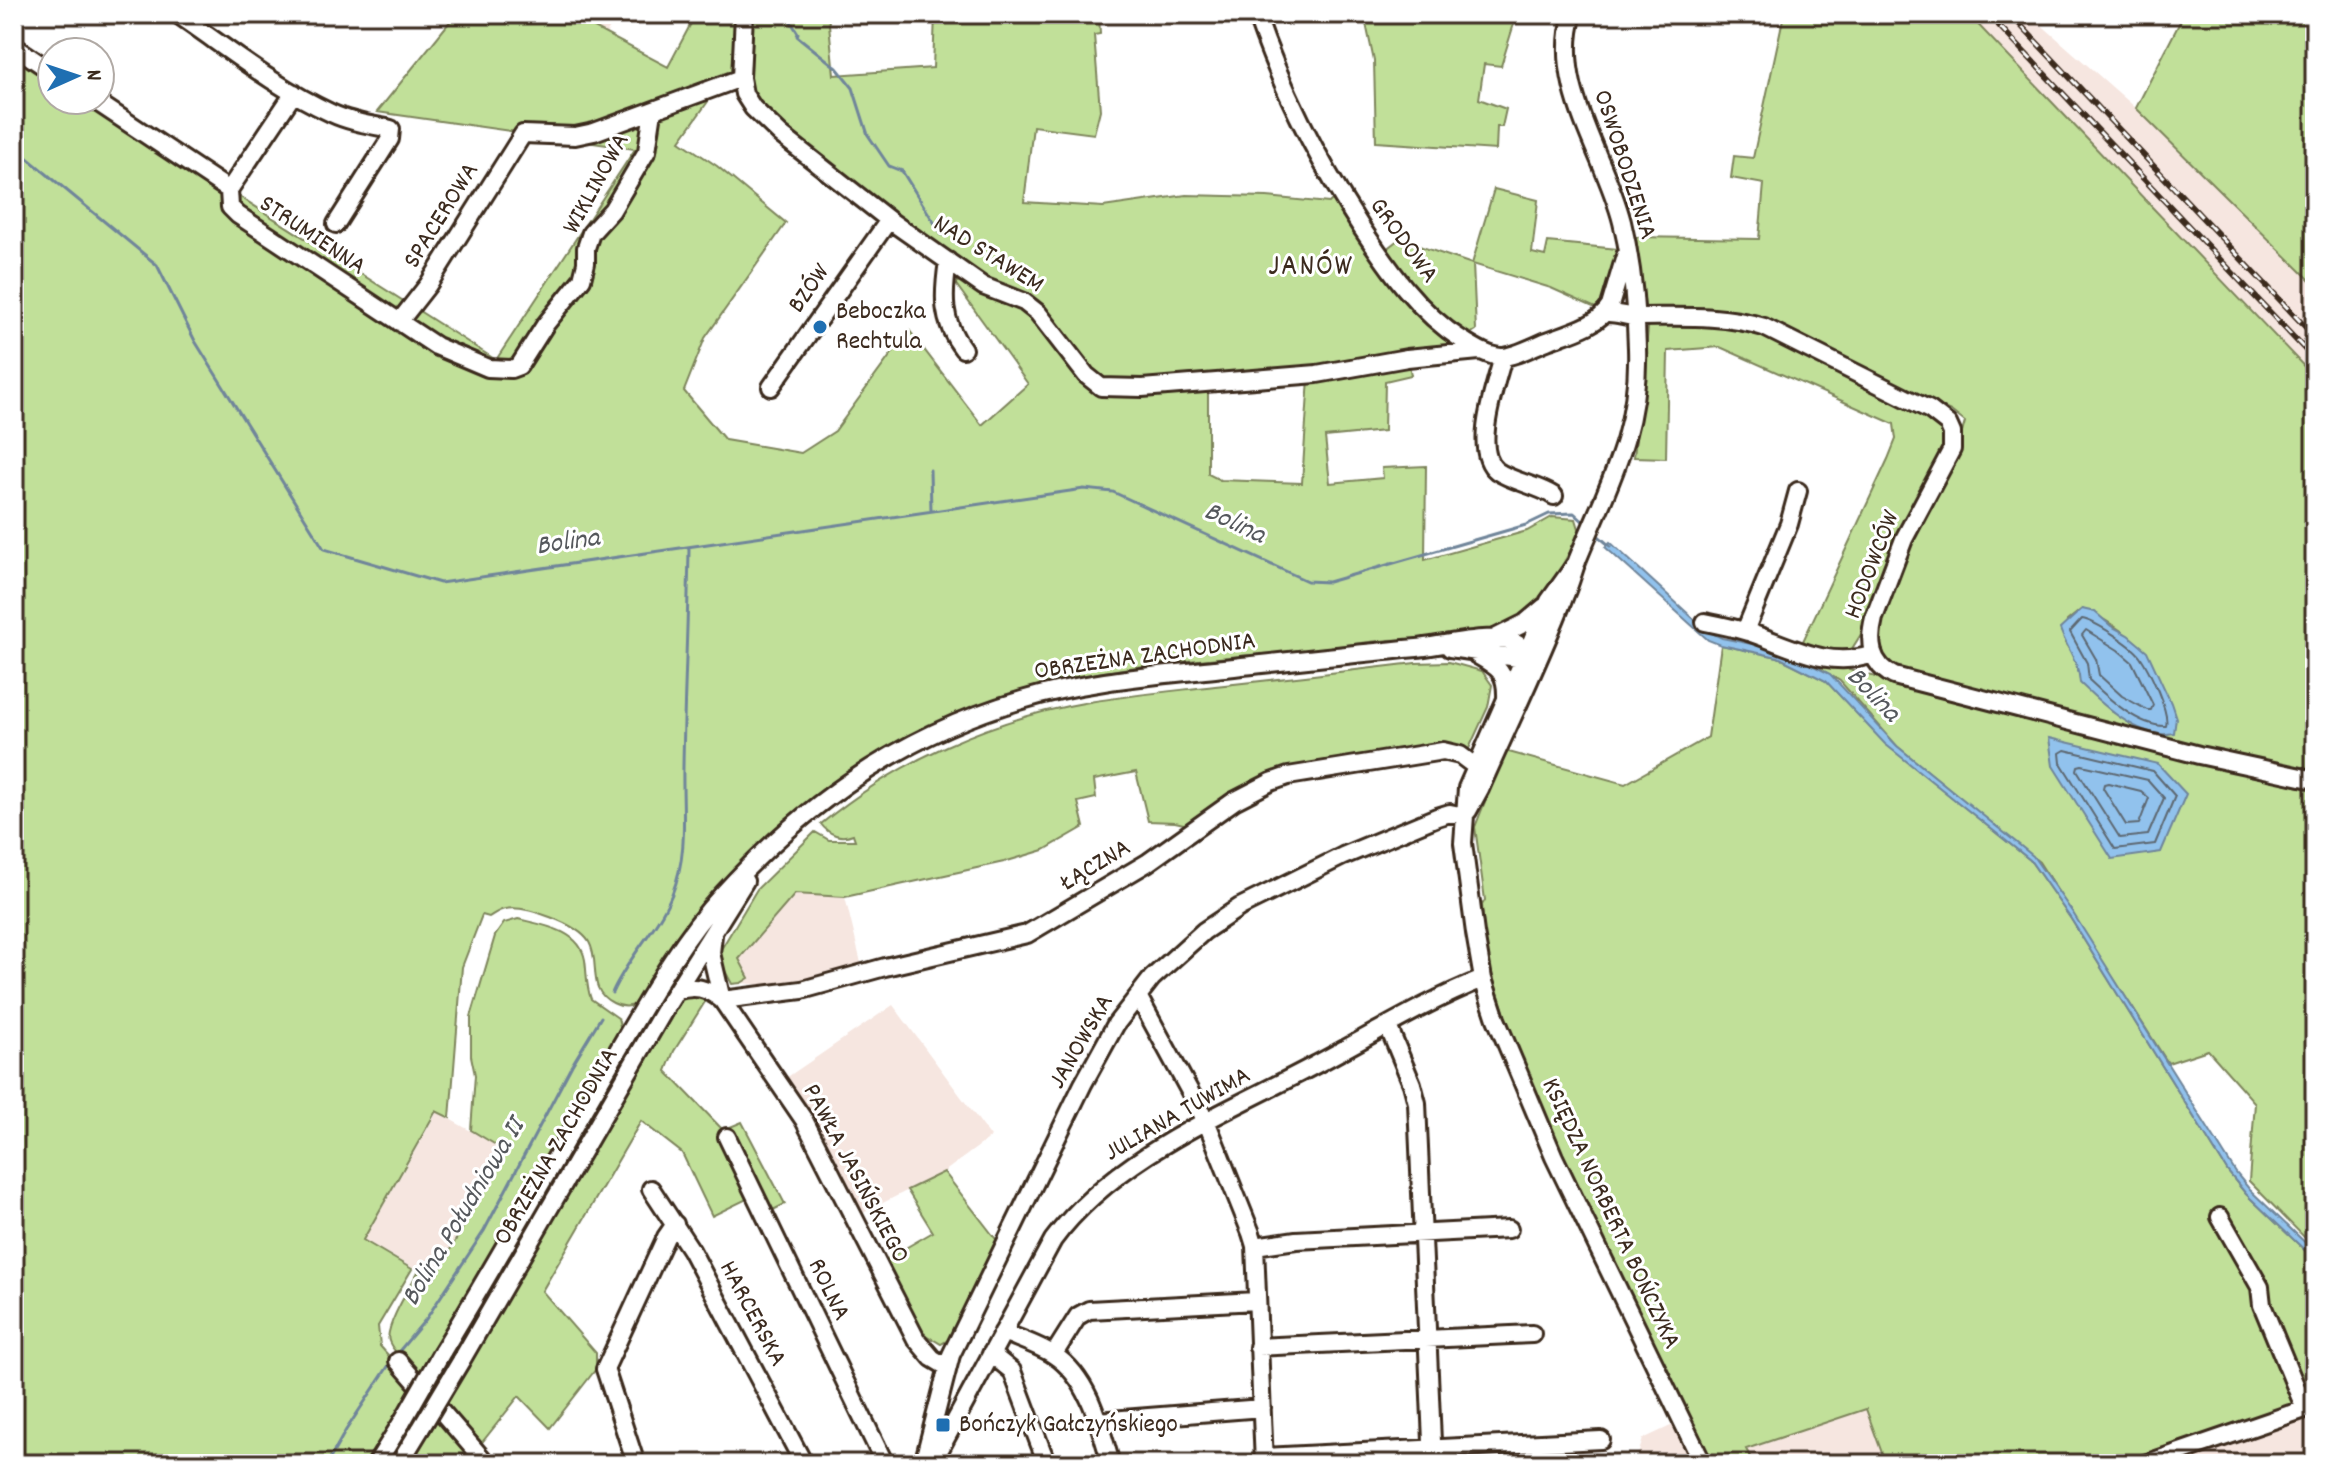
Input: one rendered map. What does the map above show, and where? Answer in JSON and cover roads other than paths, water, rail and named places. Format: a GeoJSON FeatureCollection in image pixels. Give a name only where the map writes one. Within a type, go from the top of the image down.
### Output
{"type":"FeatureCollection","features":[{"type":"Feature","properties":{"kind":"street"},"geometry":{"type":"LineString","coordinates":[[177,14],[294,93],[332,114],[391,129],[390,139],[336,224]]}},
{"type":"Feature","properties":{"kind":"street","name":"NAD STAWEM"},"geometry":{"type":"LineString","coordinates":[[744,14],[741,78],[744,94],[762,117],[889,220],[983,286],[1024,302],[1038,313],[1086,375],[1101,387],[1142,388],[1317,374],[1407,358],[1479,351]]}},
{"type":"Feature","properties":{"kind":"street","name":"GRODOWA"},"geometry":{"type":"LineString","coordinates":[[1256,14],[1274,66],[1332,182],[1403,287],[1452,334],[1479,351],[1503,357]]}},
{"type":"Feature","properties":{"kind":"street","name":"OSWOBODZENIA"},"geometry":{"type":"LineString","coordinates":[[1465,816],[1544,645],[1618,467],[1629,432],[1636,372],[1634,298],[1627,247],[1611,186],[1569,76],[1568,37],[1573,14]]}},
{"type":"Feature","properties":{"kind":"street"},"geometry":{"type":"LineString","coordinates":[[14,46],[36,61]]}},
{"type":"Feature","properties":{"kind":"street"},"geometry":{"type":"LineString","coordinates":[[653,111],[741,78]]}},
{"type":"Feature","properties":{"kind":"street"},"geometry":{"type":"LineString","coordinates":[[229,190],[294,93]]}},
{"type":"Feature","properties":{"kind":"street","name":"SPACEROWA"},"geometry":{"type":"LineString","coordinates":[[399,322],[428,285],[523,134],[585,134],[653,111]]}},
{"type":"Feature","properties":{"kind":"street","name":"WIKLINOWA"},"geometry":{"type":"LineString","coordinates":[[399,322],[436,346],[488,368],[511,369],[519,366],[545,325],[582,279],[591,233],[612,210],[647,151],[653,111]]}},
{"type":"Feature","properties":{"kind":"street","name":"STRUMIENNA"},"geometry":{"type":"LineString","coordinates":[[116,115],[229,190],[230,207],[238,215],[399,322]]}},
{"type":"Feature","properties":{"kind":"street","name":"BZÓW"},"geometry":{"type":"LineString","coordinates":[[771,387],[889,220]]}},
{"type":"Feature","properties":{"kind":"street"},"geometry":{"type":"LineString","coordinates":[[1612,307],[1627,247]]}},
{"type":"Feature","properties":{"kind":"street"},"geometry":{"type":"LineString","coordinates":[[948,261],[944,287],[945,311],[951,334],[963,349]]}},
{"type":"Feature","properties":{"kind":"street"},"geometry":{"type":"LineString","coordinates":[[1554,496],[1528,482],[1507,477],[1488,460],[1486,430],[1503,357],[1590,324],[1612,307],[1634,298]]}},
{"type":"Feature","properties":{"kind":"street"},"geometry":{"type":"LineString","coordinates":[[1612,307],[1635,317]]}},
{"type":"Feature","properties":{"kind":"street","name":"HODOWCÓW"},"geometry":{"type":"LineString","coordinates":[[1635,317],[1652,314],[1718,318],[1764,327],[1930,410],[1948,424],[1952,433],[1952,449],[1904,539],[1871,631],[1877,663],[1894,676],[2199,755],[2315,780]]}},
{"type":"Feature","properties":{"kind":"street"},"geometry":{"type":"LineString","coordinates":[[1745,631],[1789,524],[1798,491]]}},
{"type":"Feature","properties":{"kind":"street","name":"OSWOBODZENIA"},"geometry":{"type":"LineString","coordinates":[[1483,979],[1463,843],[1467,788],[1549,601],[1580,554]]}},
{"type":"Feature","properties":{"kind":"street","name":"OSWOBODZENIA"},"geometry":{"type":"LineString","coordinates":[[1495,638],[1525,623],[1549,601]]}},
{"type":"Feature","properties":{"kind":"street"},"geometry":{"type":"LineString","coordinates":[[1705,622],[1745,631],[1835,661],[1873,654]]}},
{"type":"Feature","properties":{"kind":"street"},"geometry":{"type":"LineString","coordinates":[[1495,638],[1513,641],[1525,656],[1544,645]]}},
{"type":"Feature","properties":{"kind":"street","name":"OBRZEŻNA ZACHODNIA"},"geometry":{"type":"LineString","coordinates":[[376,1464],[669,967],[720,897],[810,810],[894,753],[956,722],[1058,690],[1133,678],[1495,638]]}},
{"type":"Feature","properties":{"kind":"street","name":"OBRZEŻNA ZACHODNIA"},"geometry":{"type":"LineString","coordinates":[[1440,646],[1518,658],[1525,656]]}},
{"type":"Feature","properties":{"kind":"street","name":"OBRZEŻNA ZACHODNIA"},"geometry":{"type":"LineString","coordinates":[[1473,652],[1502,673],[1506,699]]}},
{"type":"Feature","properties":{"kind":"street","name":"OSWOBODZENIA"},"geometry":{"type":"LineString","coordinates":[[1525,656],[1528,665],[1526,684]]}},
{"type":"Feature","properties":{"kind":"street","name":"ŁĄCZNA"},"geometry":{"type":"LineString","coordinates":[[722,1000],[802,990],[1027,934],[1147,863],[1241,796],[1271,782],[1302,773],[1443,751],[1460,755],[1476,767]]}},
{"type":"Feature","properties":{"kind":"street","name":"JANOWSKA"},"geometry":{"type":"LineString","coordinates":[[923,1464],[947,1367],[983,1287],[1083,1084],[1116,1024],[1152,978],[1204,931],[1240,907],[1343,856],[1437,817],[1450,813],[1465,816]]}},
{"type":"Feature","properties":{"kind":"street","name":"OBRZEŻNA ZACHODNIA"},"geometry":{"type":"LineString","coordinates":[[399,1464],[676,991],[760,856]]}},
{"type":"Feature","properties":{"kind":"street","name":"PAWŁA JASIŃSKIEGO"},"geometry":{"type":"LineString","coordinates":[[713,933],[711,953],[722,1000],[804,1120],[916,1339],[932,1358],[947,1367]]}},
{"type":"Feature","properties":{"kind":"street","name":"JULIANA TUWIMA"},"geometry":{"type":"LineString","coordinates":[[932,1464],[1053,1240],[1079,1208],[1137,1162],[1388,1026],[1483,979]]}},
{"type":"Feature","properties":{"kind":"street","name":"KSIĘDZA NORBERTA BOŃCZYKA"},"geometry":{"type":"LineString","coordinates":[[1483,979],[1508,1051],[1554,1157],[1703,1464]]}},
{"type":"Feature","properties":{"kind":"street"},"geometry":{"type":"LineString","coordinates":[[676,991],[691,986],[707,989],[722,1000]]}},
{"type":"Feature","properties":{"kind":"street"},"geometry":{"type":"LineString","coordinates":[[1138,996],[1207,1123],[1255,1246],[1264,1460],[1433,1456],[1601,1440]]}},
{"type":"Feature","properties":{"kind":"street"},"geometry":{"type":"LineString","coordinates":[[1388,1026],[1417,1103],[1433,1456]]}},
{"type":"Feature","properties":{"kind":"street","name":"ROLNA"},"geometry":{"type":"LineString","coordinates":[[727,1137],[885,1464]]}},
{"type":"Feature","properties":{"kind":"street","name":"HARCERSKA"},"geometry":{"type":"LineString","coordinates":[[651,1189],[675,1224],[804,1464]]}},
{"type":"Feature","properties":{"kind":"street"},"geometry":{"type":"LineString","coordinates":[[2145,1464],[2305,1409],[2262,1305],[2260,1287],[2220,1217]]}},
{"type":"Feature","properties":{"kind":"street"},"geometry":{"type":"LineString","coordinates":[[636,1464],[605,1369],[666,1237],[675,1224]]}},
{"type":"Feature","properties":{"kind":"street"},"geometry":{"type":"LineString","coordinates":[[1255,1246],[1296,1240],[1509,1229]]}},
{"type":"Feature","properties":{"kind":"street"},"geometry":{"type":"LineString","coordinates":[[1054,1354],[1078,1316],[1089,1310],[1256,1301]]}},
{"type":"Feature","properties":{"kind":"street"},"geometry":{"type":"LineString","coordinates":[[1003,1332],[1054,1354],[1078,1379],[1098,1421],[1111,1464]]}},
{"type":"Feature","properties":{"kind":"street"},"geometry":{"type":"LineString","coordinates":[[1258,1347],[1532,1334]]}},
{"type":"Feature","properties":{"kind":"street"},"geometry":{"type":"LineString","coordinates":[[991,1354],[1012,1371],[1047,1464]]}},
{"type":"Feature","properties":{"kind":"street"},"geometry":{"type":"LineString","coordinates":[[398,1361],[487,1464]]}},
{"type":"Feature","properties":{"kind":"street"},"geometry":{"type":"LineString","coordinates":[[937,1406],[961,1412]]}},
{"type":"Feature","properties":{"kind":"street"},"geometry":{"type":"LineString","coordinates":[[1098,1421],[1262,1408]]}},
{"type":"Feature","properties":{"kind":"water"},"geometry":{"type":"Polygon","coordinates":[[[1610,542],[1707,631],[1722,638],[1782,650],[1830,674],[1897,746],[2033,856],[2073,913],[2236,1173],[2315,1252],[2315,1260],[2246,1194],[2228,1172],[2071,919],[2030,860],[1885,744],[1826,681],[1778,657],[1708,640],[1605,547],[1610,542]]]}},
{"type":"Feature","properties":{"kind":"water"},"geometry":{"type":"Polygon","coordinates":[[[2082,609],[2095,612],[2147,651],[2176,718],[2174,733],[2148,732],[2135,726],[2111,711],[2080,683],[2075,662],[2060,629],[2082,609]]]}},
{"type":"Feature","properties":{"kind":"water"},"geometry":{"type":"Polygon","coordinates":[[[2049,738],[2158,764],[2186,794],[2161,852],[2112,859],[2053,766],[2049,738]]]}},
{"type":"Feature","properties":{"kind":"waterway"},"geometry":{"type":"LineString","coordinates":[[786,14],[797,36],[837,68],[853,88],[868,135],[889,166],[902,171],[942,235]]}},
{"type":"Feature","properties":{"kind":"waterway","name":"Bolina"},"geometry":{"type":"LineString","coordinates":[[14,147],[157,265],[195,341],[324,549],[440,583],[1084,489],[1113,492],[1307,581],[1328,582],[1526,525],[1549,514],[1574,513],[1587,525]]}},
{"type":"Feature","properties":{"kind":"waterway"},"geometry":{"type":"LineString","coordinates":[[930,470],[931,511]]}},
{"type":"Feature","properties":{"kind":"waterway","name":"Bolina"},"geometry":{"type":"LineString","coordinates":[[1595,533],[1610,546]]}},
{"type":"Feature","properties":{"kind":"waterway","name":"Bolina Południowa II"},"geometry":{"type":"LineString","coordinates":[[612,993],[666,907],[681,863],[689,548]]}},
{"type":"Feature","properties":{"kind":"waterway","name":"Bolina Południowa II"},"geometry":{"type":"LineString","coordinates":[[395,1356],[426,1319],[484,1231],[572,1065],[601,1017]]}},
{"type":"Feature","properties":{"kind":"waterway","name":"Bolina Południowa II"},"geometry":{"type":"LineString","coordinates":[[327,1464],[391,1362]]}},
{"type":"Feature","properties":{"kind":"railway"},"geometry":{"type":"LineString","coordinates":[[1988,14],[2315,360]]}},
{"type":"Feature","properties":{"kind":"railway"},"geometry":{"type":"LineString","coordinates":[[2010,14],[2315,337]]}},
{"type":"Feature","properties":{"kind":"place","name":"Beboczka Rechtula"},"geometry":{"type":"Point","coordinates":[820,327]}},
{"type":"Feature","properties":{"kind":"place","name":"Bończyk Gałczyńskiego"},"geometry":{"type":"Point","coordinates":[943,1425]}},
{"type":"Feature","properties":{"kind":"district","name":"JANÓW"},"geometry":{"type":"Point","coordinates":[1311,268]}}]}
